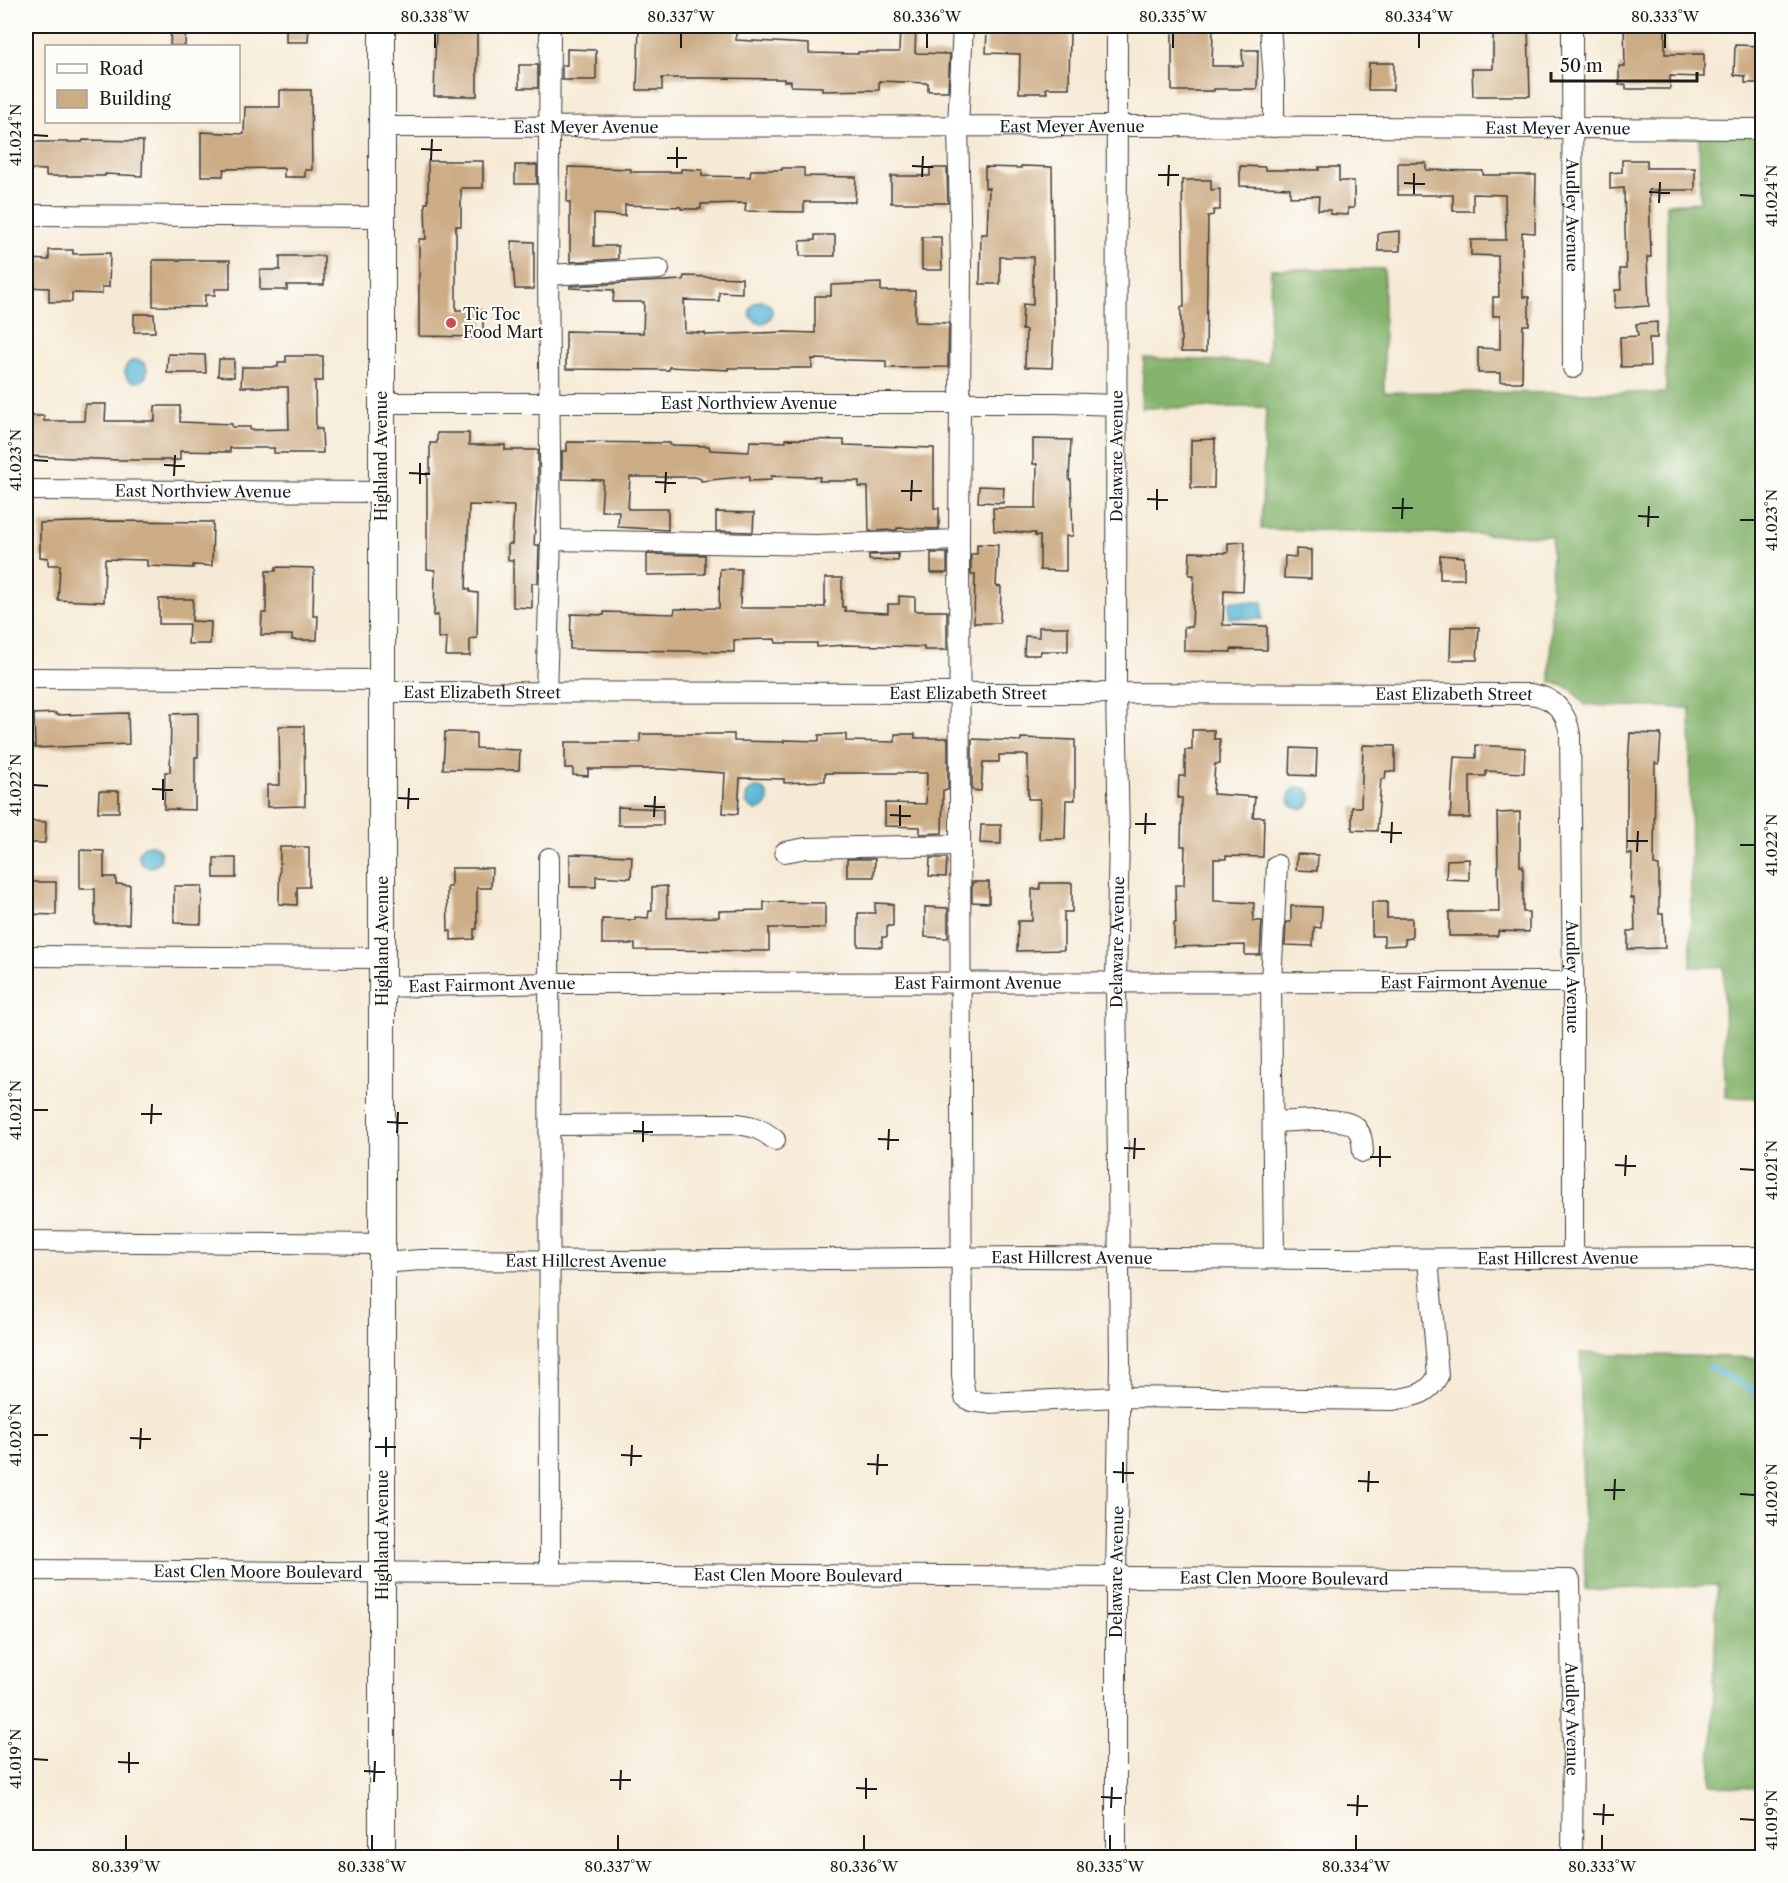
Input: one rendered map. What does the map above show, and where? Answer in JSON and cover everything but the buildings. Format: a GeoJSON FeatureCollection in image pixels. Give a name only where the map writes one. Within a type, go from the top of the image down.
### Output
{"type":"FeatureCollection","features":[{"type":"Feature","properties":{"kind":"main road","name":"Highland Avenue"},"geometry":{"type":"LineString","coordinates":[[382,26],[382,1857]]}},
{"type":"Feature","properties":{"kind":"street"},"geometry":{"type":"LineString","coordinates":[[546,692],[551,540],[548,274],[550,26]]}},
{"type":"Feature","properties":{"kind":"street"},"geometry":{"type":"LineString","coordinates":[[963,26],[958,126],[961,234],[959,540],[962,1376],[965,1397],[971,1401],[986,1403],[1119,1397],[1393,1400],[1420,1394],[1432,1387],[1438,1376],[1428,1259]]}},
{"type":"Feature","properties":{"kind":"street","name":"Delaware Avenue"},"geometry":{"type":"LineString","coordinates":[[1116,1857],[1116,1577],[1119,1397],[1116,981],[1119,837],[1116,693],[1117,26]]}},
{"type":"Feature","properties":{"kind":"street"},"geometry":{"type":"LineString","coordinates":[[1270,26],[1274,127]]}},
{"type":"Feature","properties":{"kind":"street","name":"Audley Avenue"},"geometry":{"type":"LineString","coordinates":[[1572,26],[1573,368]]}},
{"type":"Feature","properties":{"kind":"street","name":"East Meyer Avenue"},"geometry":{"type":"LineString","coordinates":[[382,127],[1116,126],[1762,129]]}},
{"type":"Feature","properties":{"kind":"street"},"geometry":{"type":"LineString","coordinates":[[26,215],[382,217]]}},
{"type":"Feature","properties":{"kind":"street"},"geometry":{"type":"LineString","coordinates":[[548,274],[659,269]]}},
{"type":"Feature","properties":{"kind":"street","name":"East Northview Avenue"},"geometry":{"type":"LineString","coordinates":[[381,403],[1117,405]]}},
{"type":"Feature","properties":{"kind":"street","name":"East Northview Avenue"},"geometry":{"type":"LineString","coordinates":[[26,490],[381,492]]}},
{"type":"Feature","properties":{"kind":"street"},"geometry":{"type":"LineString","coordinates":[[551,540],[818,545],[959,540]]}},
{"type":"Feature","properties":{"kind":"street","name":"East Elizabeth Street"},"geometry":{"type":"LineString","coordinates":[[26,678],[546,692],[1529,694],[1539,695],[1553,702]]}},
{"type":"Feature","properties":{"kind":"street","name":"Audley Avenue"},"geometry":{"type":"LineString","coordinates":[[1553,702],[1564,714],[1570,735],[1573,1258]]}},
{"type":"Feature","properties":{"kind":"street"},"geometry":{"type":"LineString","coordinates":[[785,852],[806,848],[960,845]]}},
{"type":"Feature","properties":{"kind":"street"},"geometry":{"type":"LineString","coordinates":[[549,858],[550,1573]]}},
{"type":"Feature","properties":{"kind":"street"},"geometry":{"type":"LineString","coordinates":[[1274,1258],[1271,982],[1277,865]]}},
{"type":"Feature","properties":{"kind":"street"},"geometry":{"type":"LineString","coordinates":[[26,956],[382,958]]}},
{"type":"Feature","properties":{"kind":"street","name":"East Fairmont Avenue"},"geometry":{"type":"LineString","coordinates":[[382,987],[549,983],[1573,982]]}},
{"type":"Feature","properties":{"kind":"street"},"geometry":{"type":"LineString","coordinates":[[1273,1122],[1326,1121],[1350,1124],[1357,1128],[1362,1138],[1363,1152]]}},
{"type":"Feature","properties":{"kind":"street"},"geometry":{"type":"LineString","coordinates":[[550,1125],[737,1124],[754,1126],[775,1140]]}},
{"type":"Feature","properties":{"kind":"street","name":"East Hillcrest Avenue"},"geometry":{"type":"LineString","coordinates":[[26,1241],[382,1253],[421,1260],[1762,1257]]}},
{"type":"Feature","properties":{"kind":"street","name":"East Clen Moore Boulevard"},"geometry":{"type":"LineString","coordinates":[[26,1570],[1570,1580]]}},
{"type":"Feature","properties":{"kind":"street","name":"Audley Avenue"},"geometry":{"type":"LineString","coordinates":[[1570,1580],[1572,1857]]}},
{"type":"Feature","properties":{"kind":"green space"},"geometry":{"type":"Polygon","coordinates":[[[1699,129],[1762,129],[1762,1098],[1725,1097],[1724,967],[1691,967],[1690,708],[1585,705],[1571,689],[1550,681],[1552,536],[1261,529],[1266,407],[1141,408],[1144,358],[1268,363],[1271,269],[1384,269],[1384,392],[1666,393],[1667,204],[1700,202],[1699,129]]]}},
{"type":"Feature","properties":{"kind":"green space"},"geometry":{"type":"Polygon","coordinates":[[[1580,1353],[1762,1358],[1762,1789],[1711,1785],[1717,1585],[1585,1590],[1580,1353]]]}},
{"type":"Feature","properties":{"kind":"water"},"geometry":{"type":"Polygon","coordinates":[[[761,301],[769,304],[772,312],[769,320],[761,323],[753,320],[750,312],[753,304],[761,301]]]}},
{"type":"Feature","properties":{"kind":"water"},"geometry":{"type":"Polygon","coordinates":[[[136,360],[144,363],[147,371],[144,379],[136,382],[128,379],[125,371],[128,363],[136,360]]]}},
{"type":"Feature","properties":{"kind":"water"},"geometry":{"type":"Polygon","coordinates":[[[1230,601],[1263,602],[1262,619],[1229,618],[1230,601]]]}},
{"type":"Feature","properties":{"kind":"water"},"geometry":{"type":"Polygon","coordinates":[[[1300,787],[1308,790],[1311,798],[1308,806],[1300,809],[1292,806],[1289,798],[1292,790],[1300,787]]]}},
{"type":"Feature","properties":{"kind":"water"},"geometry":{"type":"Polygon","coordinates":[[[757,788],[765,791],[768,799],[765,807],[757,810],[749,807],[746,799],[749,791],[757,788]]]}},
{"type":"Feature","properties":{"kind":"water"},"geometry":{"type":"Polygon","coordinates":[[[150,845],[158,848],[161,856],[158,864],[150,867],[142,864],[139,856],[142,848],[150,845]]]}},
{"type":"Feature","properties":{"kind":"waterway"},"geometry":{"type":"LineString","coordinates":[[1709,1367],[1762,1395]]}},
{"type":"Feature","properties":{"kind":"place","name":"Tic Toc Food Mart"},"geometry":{"type":"Point","coordinates":[451,323]}}]}
